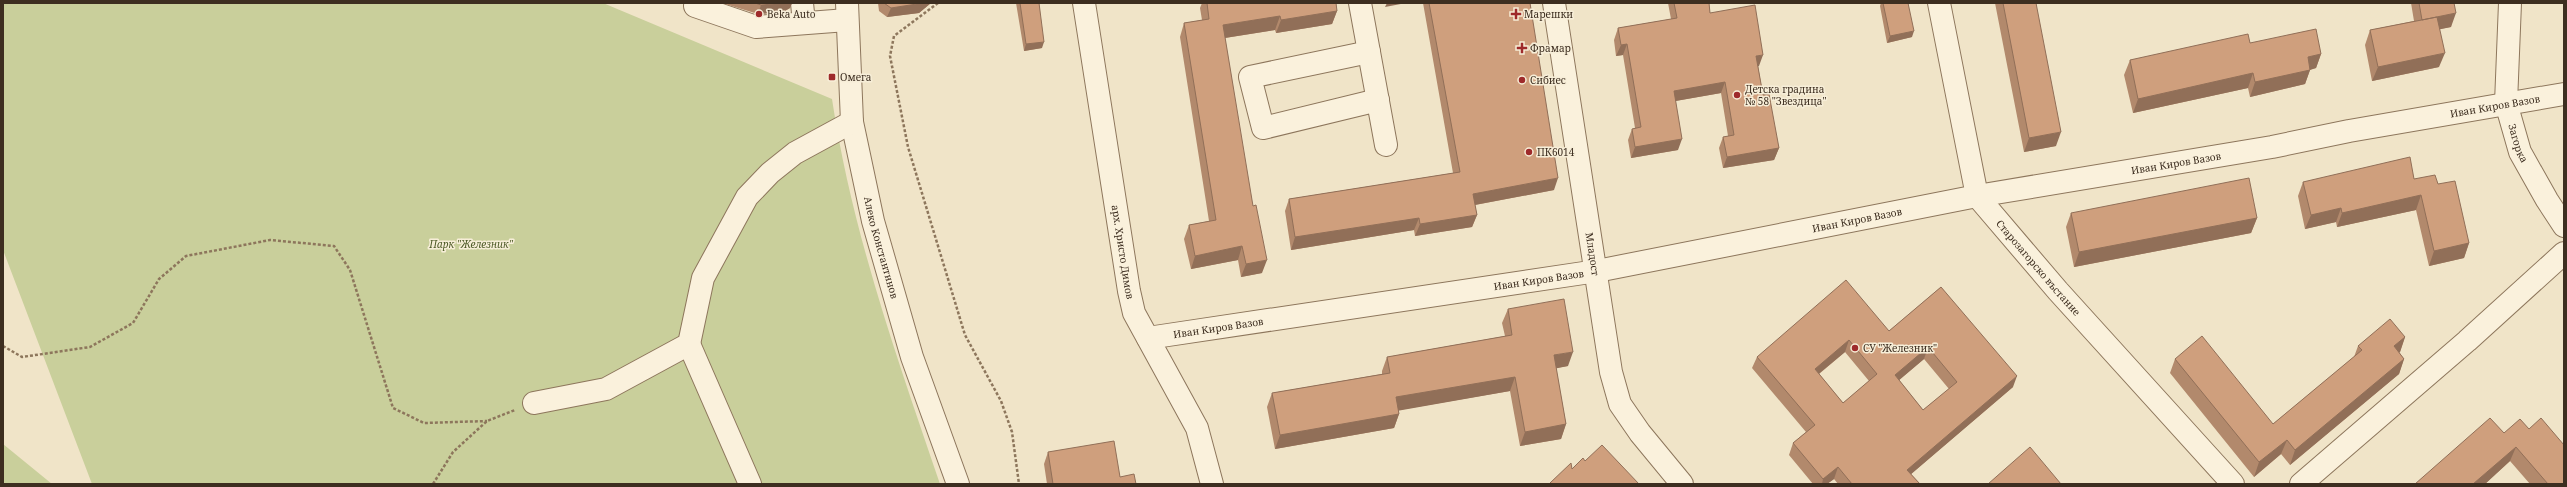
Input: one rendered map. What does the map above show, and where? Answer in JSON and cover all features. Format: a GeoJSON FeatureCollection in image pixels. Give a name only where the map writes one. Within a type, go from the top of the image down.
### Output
{"type":"FeatureCollection","features":[{"type":"Feature","properties":{"kind":"street","name":"арх. Христо Димов"},"geometry":{"type":"LineString","coordinates":[[1084,3],[1129,292],[1134,313],[1197,428],[1212,484]]}},
{"type":"Feature","properties":{"kind":"street"},"geometry":{"type":"LineString","coordinates":[[1360,3],[1386,145]]}},
{"type":"Feature","properties":{"kind":"street","name":"Младост"},"geometry":{"type":"LineString","coordinates":[[1554,3],[1611,372],[1620,404],[1640,433],[1682,484]]}},
{"type":"Feature","properties":{"kind":"street","name":"Старозагорско въстание"},"geometry":{"type":"LineString","coordinates":[[1939,3],[1977,196],[2058,291],[2233,484]]}},
{"type":"Feature","properties":{"kind":"street","name":"Загорка"},"geometry":{"type":"LineString","coordinates":[[2510,3],[2506,103],[2520,152],[2555,199],[2564,226]]}},
{"type":"Feature","properties":{"kind":"street"},"geometry":{"type":"LineString","coordinates":[[695,6],[756,27],[803,13],[847,11]]}},
{"type":"Feature","properties":{"kind":"street","name":"Алеко Константинов"},"geometry":{"type":"LineString","coordinates":[[847,11],[852,122],[873,221],[892,294],[932,415],[958,484]]}},
{"type":"Feature","properties":{"kind":"street"},"geometry":{"type":"LineString","coordinates":[[1369,52],[1250,77],[1263,128],[1378,100]]}},
{"type":"Feature","properties":{"kind":"street","name":"Иван Киров Вазов"},"geometry":{"type":"LineString","coordinates":[[1148,338],[1596,271],[1977,196],[2272,147],[2506,103],[2564,94]]}},
{"type":"Feature","properties":{"kind":"street"},"geometry":{"type":"LineString","coordinates":[[750,484],[689,344],[703,278],[747,197],[770,173],[795,153],[852,122]]}},
{"type":"Feature","properties":{"kind":"street"},"geometry":{"type":"LineString","coordinates":[[2301,484],[2467,341],[2564,254]]}},
{"type":"Feature","properties":{"kind":"street"},"geometry":{"type":"LineString","coordinates":[[534,403],[606,389],[689,344]]}},
{"type":"Feature","properties":{"kind":"path"},"geometry":{"type":"LineString","coordinates":[[938,3],[894,36],[890,56],[908,147],[965,335],[1001,401],[1010,426],[1019,484]]}},
{"type":"Feature","properties":{"kind":"path"},"geometry":{"type":"LineString","coordinates":[[3,346],[22,357],[90,347],[133,323],[160,279],[186,256],[270,240],[334,246],[350,270],[393,408],[424,423],[487,421],[534,403]]}},
{"type":"Feature","properties":{"kind":"path"},"geometry":{"type":"LineString","coordinates":[[433,484],[453,452],[487,421]]}},
{"type":"Feature","properties":{"kind":"green space","name":"Парк \"Железник\""},"geometry":{"type":"Polygon","coordinates":[[[3,3],[603,3],[832,99],[851,198],[877,294],[940,484],[92,484],[3,250],[3,3]]]}},
{"type":"Feature","properties":{"kind":"green space"},"geometry":{"type":"Polygon","coordinates":[[[3,444],[52,484],[3,484],[3,444]]]}},
{"type":"Feature","properties":{"kind":"building"},"geometry":{"type":"Polygon","coordinates":[[[755,3],[786,3],[761,5],[755,3]]]}},
{"type":"Feature","properties":{"kind":"building"},"geometry":{"type":"Polygon","coordinates":[[[884,3],[923,3],[891,8],[884,3]]]}},
{"type":"Feature","properties":{"kind":"building"},"geometry":{"type":"Polygon","coordinates":[[[1020,3],[1039,3],[1044,42],[1026,44],[1020,3]]]}},
{"type":"Feature","properties":{"kind":"building"},"geometry":{"type":"Polygon","coordinates":[[[1207,3],[1336,3],[1337,11],[1281,20],[1280,16],[1223,25],[1253,206],[1256,205],[1267,260],[1246,264],[1242,246],[1195,256],[1189,225],[1216,220],[1184,23],[1209,19],[1207,3]]]}},
{"type":"Feature","properties":{"kind":"building"},"geometry":{"type":"Polygon","coordinates":[[[1429,3],[1530,3],[1558,178],[1473,194],[1477,215],[1420,224],[1419,218],[1295,237],[1289,199],[1460,172],[1429,3]]]}},
{"type":"Feature","properties":{"kind":"building"},"geometry":{"type":"Polygon","coordinates":[[[1674,3],[1709,3],[1710,13],[1755,5],[1763,55],[1756,56],[1763,95],[1769,94],[1779,148],[1727,157],[1723,137],[1734,135],[1725,82],[1674,91],[1682,139],[1635,147],[1632,129],[1641,127],[1627,44],[1621,45],[1618,28],[1677,18],[1674,3]]]}},
{"type":"Feature","properties":{"kind":"building"},"geometry":{"type":"Polygon","coordinates":[[[1883,3],[1908,3],[1914,31],[1890,36],[1883,3]]]}},
{"type":"Feature","properties":{"kind":"building"},"geometry":{"type":"Polygon","coordinates":[[[2003,3],[2036,3],[2061,132],[2029,138],[2003,3]]]}},
{"type":"Feature","properties":{"kind":"building"},"geometry":{"type":"Polygon","coordinates":[[[2419,3],[2454,3],[2456,13],[2422,20],[2419,3]]]}},
{"type":"Feature","properties":{"kind":"building"},"geometry":{"type":"Polygon","coordinates":[[[2437,17],[2445,53],[2378,67],[2370,30],[2437,17]]]}},
{"type":"Feature","properties":{"kind":"building"},"geometry":{"type":"Polygon","coordinates":[[[2316,29],[2321,54],[2308,57],[2310,70],[2255,82],[2253,73],[2138,99],[2130,60],[2248,34],[2250,43],[2316,29]]]}},
{"type":"Feature","properties":{"kind":"building"},"geometry":{"type":"Polygon","coordinates":[[[2410,157],[2414,179],[2435,175],[2438,184],[2455,181],[2469,243],[2434,251],[2421,195],[2342,213],[2341,208],[2311,215],[2303,182],[2410,157]]]}},
{"type":"Feature","properties":{"kind":"building"},"geometry":{"type":"Polygon","coordinates":[[[2249,178],[2257,218],[2079,252],[2071,213],[2249,178]]]}},
{"type":"Feature","properties":{"kind":"building"},"geometry":{"type":"Polygon","coordinates":[[[1846,280],[1889,331],[1941,287],[2017,376],[1907,470],[1920,484],[1852,484],[1838,467],[1823,479],[1793,443],[1815,425],[1757,357],[1846,280]],[[1849,340],[1815,369],[1843,403],[1877,374],[1849,340]],[[1928,347],[1895,375],[1923,410],[1957,382],[1928,347]]]}},
{"type":"Feature","properties":{"kind":"building"},"geometry":{"type":"Polygon","coordinates":[[[1564,299],[1573,352],[1554,355],[1566,424],[1525,432],[1515,377],[1396,397],[1399,414],[1280,435],[1272,393],[1390,373],[1387,357],[1512,335],[1508,309],[1564,299]]]}},
{"type":"Feature","properties":{"kind":"building"},"geometry":{"type":"Polygon","coordinates":[[[2390,319],[2405,337],[2394,346],[2404,359],[2295,450],[2287,440],[2259,462],[2175,359],[2202,336],[2273,424],[2362,350],[2358,346],[2390,319]]]}},
{"type":"Feature","properties":{"kind":"building"},"geometry":{"type":"Polygon","coordinates":[[[2490,418],[2504,433],[2520,419],[2529,429],[2541,418],[2564,445],[2564,484],[2548,484],[2516,447],[2473,484],[2415,484],[2490,418]]]}},
{"type":"Feature","properties":{"kind":"building"},"geometry":{"type":"Polygon","coordinates":[[[1114,441],[1120,477],[1134,474],[1136,484],[1053,484],[1048,452],[1114,441]]]}},
{"type":"Feature","properties":{"kind":"building"},"geometry":{"type":"Polygon","coordinates":[[[1602,445],[1639,484],[1550,483],[1571,463],[1572,469],[1583,458],[1585,461],[1602,445]]]}},
{"type":"Feature","properties":{"kind":"building"},"geometry":{"type":"Polygon","coordinates":[[[2030,447],[2061,484],[1988,484],[2030,447]]]}},
{"type":"Feature","properties":{"kind":"place","name":"Beka Auto"},"geometry":{"type":"Point","coordinates":[759,14]}},
{"type":"Feature","properties":{"kind":"place","name":"Марешки"},"geometry":{"type":"Point","coordinates":[1516,14]}},
{"type":"Feature","properties":{"kind":"place","name":"Фрамар"},"geometry":{"type":"Point","coordinates":[1522,48]}},
{"type":"Feature","properties":{"kind":"place","name":"Омега"},"geometry":{"type":"Point","coordinates":[832,77]}},
{"type":"Feature","properties":{"kind":"place","name":"Сибиес"},"geometry":{"type":"Point","coordinates":[1522,80]}},
{"type":"Feature","properties":{"kind":"place","name":"Детска градина № 58 \"Звездица\""},"geometry":{"type":"Point","coordinates":[1737,95]}},
{"type":"Feature","properties":{"kind":"place","name":"ПК6014"},"geometry":{"type":"Point","coordinates":[1529,152]}},
{"type":"Feature","properties":{"kind":"place","name":"СУ \"Железник\""},"geometry":{"type":"Point","coordinates":[1855,348]}}]}
